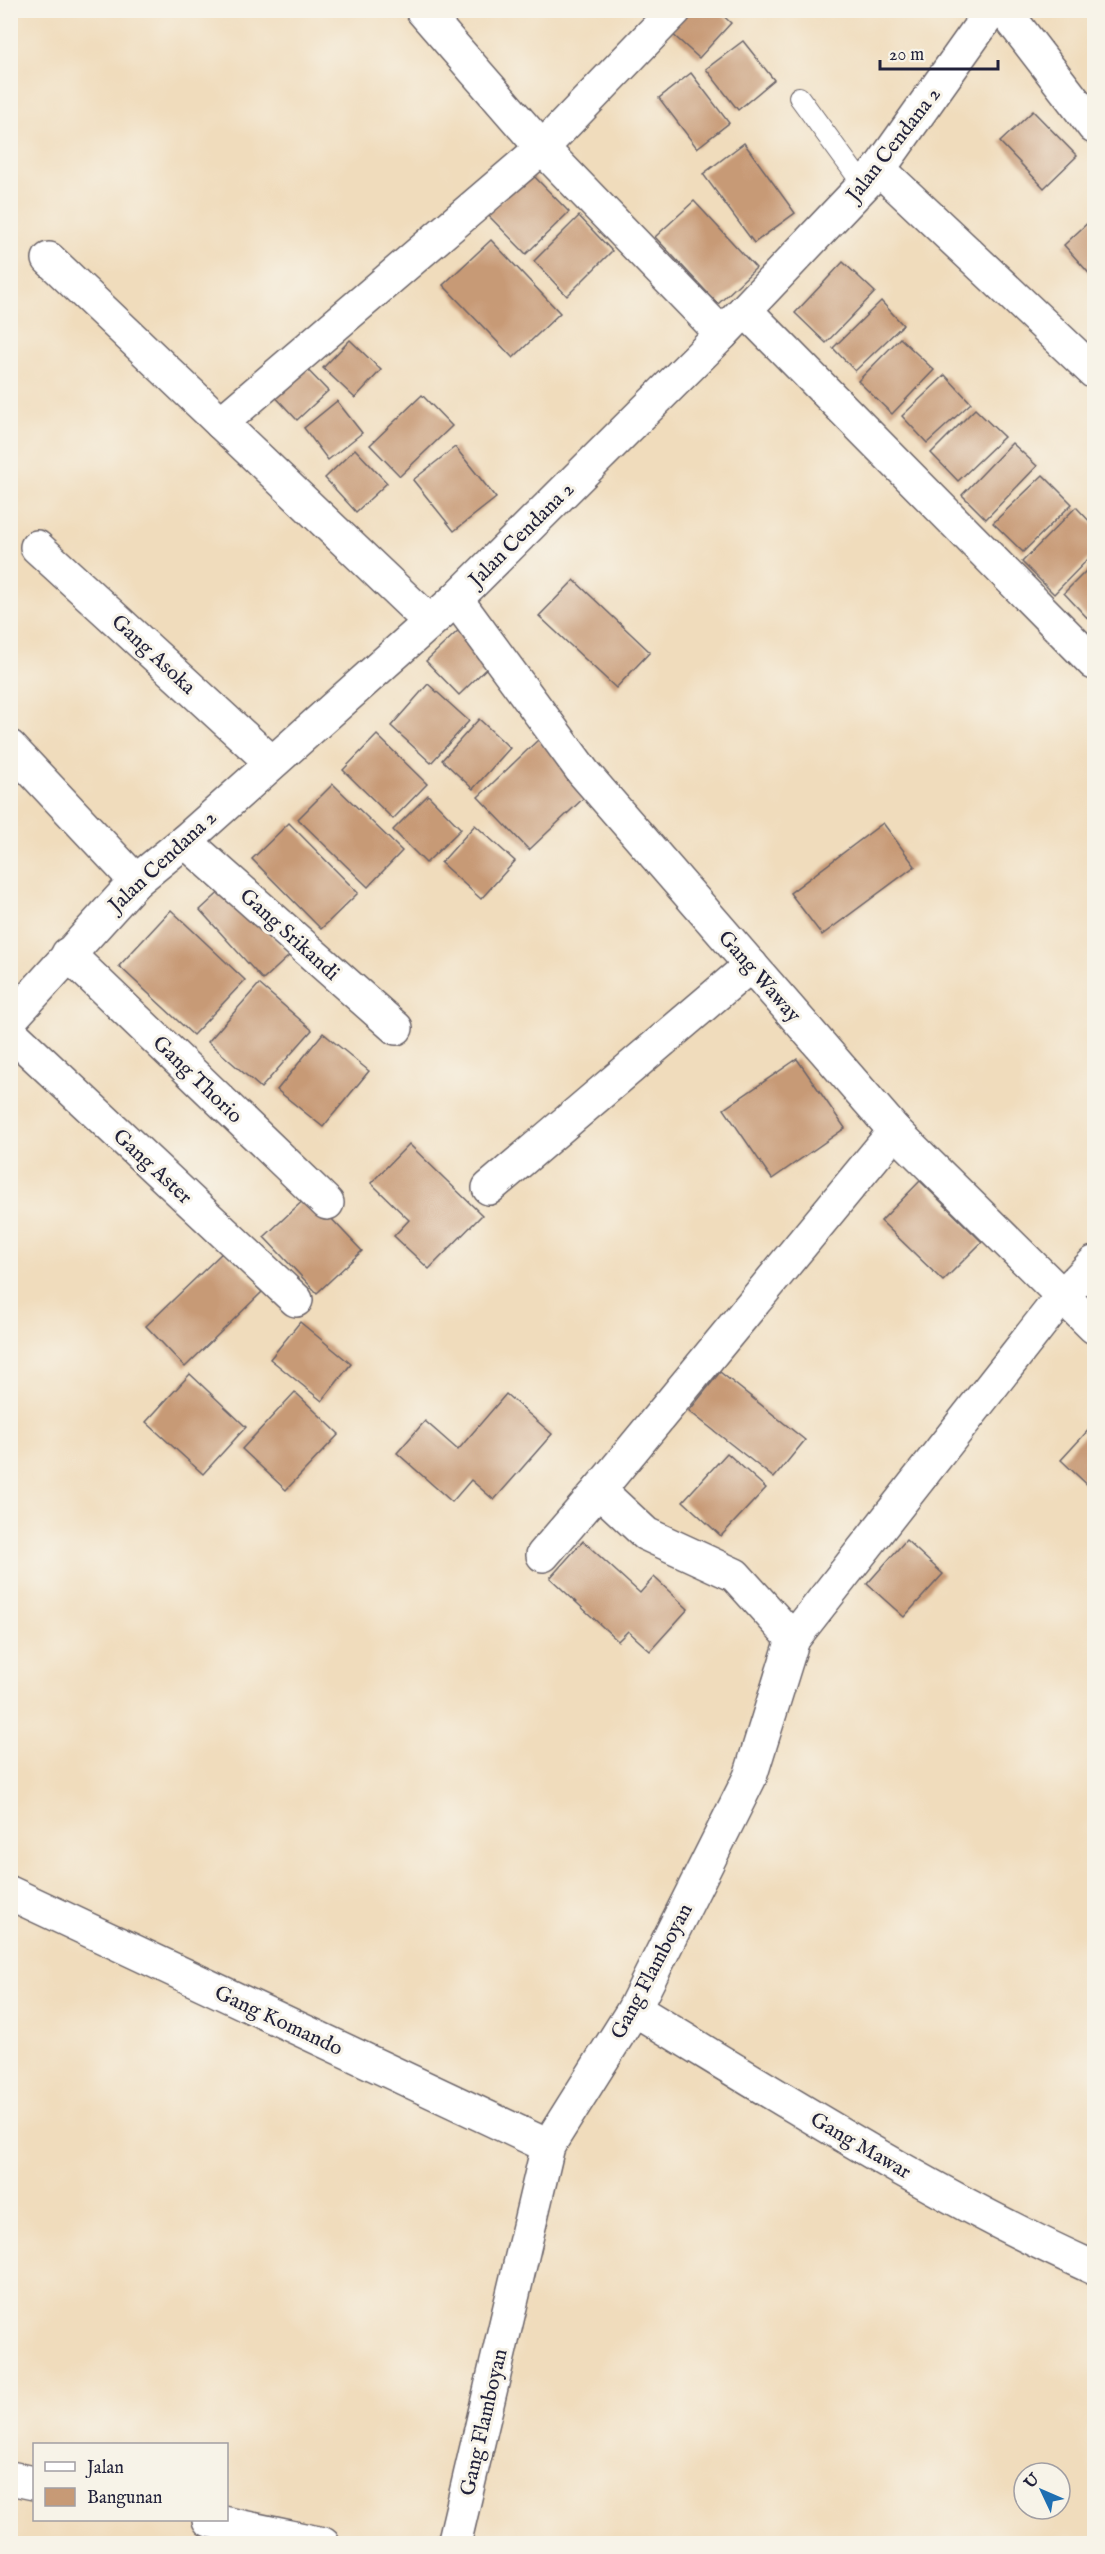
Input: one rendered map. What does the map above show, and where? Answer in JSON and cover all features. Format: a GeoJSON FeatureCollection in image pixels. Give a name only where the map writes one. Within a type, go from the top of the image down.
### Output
{"type":"FeatureCollection","features":[{"type":"Feature","properties":{"kind":"street"},"geometry":{"type":"LineString","coordinates":[[422,10],[542,148],[722,334]]}},
{"type":"Feature","properties":{"kind":"street"},"geometry":{"type":"LineString","coordinates":[[221,423],[542,148],[675,10]]}},
{"type":"Feature","properties":{"kind":"street","name":"Jalan Cendana 2"},"geometry":{"type":"LineString","coordinates":[[10,1020],[136,880],[185,841],[456,599],[746,310],[872,177],[992,10]]}},
{"type":"Feature","properties":{"kind":"street"},"geometry":{"type":"LineString","coordinates":[[1004,10],[1095,127]]}},
{"type":"Feature","properties":{"kind":"street"},"geometry":{"type":"LineString","coordinates":[[872,177],[1095,372]]}},
{"type":"Feature","properties":{"kind":"street"},"geometry":{"type":"LineString","coordinates":[[50,259],[429,621]]}},
{"type":"Feature","properties":{"kind":"street"},"geometry":{"type":"LineString","coordinates":[[746,310],[1095,663]]}},
{"type":"Feature","properties":{"kind":"street","name":"Gang Asoka"},"geometry":{"type":"LineString","coordinates":[[38,547],[271,762]]}},
{"type":"Feature","properties":{"kind":"street","name":"Gang Waway"},"geometry":{"type":"LineString","coordinates":[[456,599],[583,772],[895,1131],[1095,1327]]}},
{"type":"Feature","properties":{"kind":"street"},"geometry":{"type":"LineString","coordinates":[[10,747],[136,880]]}},
{"type":"Feature","properties":{"kind":"street","name":"Gang Srikandi"},"geometry":{"type":"LineString","coordinates":[[185,841],[396,1028]]}},
{"type":"Feature","properties":{"kind":"street","name":"Gang Thorio"},"geometry":{"type":"LineString","coordinates":[[68,954],[327,1203]]}},
{"type":"Feature","properties":{"kind":"street"},"geometry":{"type":"LineString","coordinates":[[489,1188],[751,965]]}},
{"type":"Feature","properties":{"kind":"street","name":"Gang Aster"},"geometry":{"type":"LineString","coordinates":[[10,1032],[296,1300]]}},
{"type":"Feature","properties":{"kind":"street"},"geometry":{"type":"LineString","coordinates":[[543,1555],[895,1131]]}},
{"type":"Feature","properties":{"kind":"street"},"geometry":{"type":"LineString","coordinates":[[599,1490],[646,1534],[735,1575],[793,1639],[1063,1294],[1095,1263]]}},
{"type":"Feature","properties":{"kind":"street","name":"Gang Flamboyan"},"geometry":{"type":"LineString","coordinates":[[454,2544],[548,2146],[634,2009],[750,1777],[793,1639]]}},
{"type":"Feature","properties":{"kind":"street","name":"Gang Komando"},"geometry":{"type":"LineString","coordinates":[[10,1893],[548,2146]]}},
{"type":"Feature","properties":{"kind":"street","name":"Gang Mawar"},"geometry":{"type":"LineString","coordinates":[[634,2009],[877,2155],[1021,2235],[1095,2268]]}},
{"type":"Feature","properties":{"kind":"street"},"geometry":{"type":"LineString","coordinates":[[10,2478],[33,2483]]}},
{"type":"Feature","properties":{"kind":"street"},"geometry":{"type":"LineString","coordinates":[[213,2521],[323,2544]]}},
{"type":"Feature","properties":{"kind":"lane"},"geometry":{"type":"LineString","coordinates":[[800,97],[872,177]]}},
{"type":"Feature","properties":{"kind":"building"},"geometry":{"type":"Polygon","coordinates":[[[689,10],[717,10],[731,23],[699,58],[670,32],[689,10]]]}},
{"type":"Feature","properties":{"kind":"building"},"geometry":{"type":"Polygon","coordinates":[[[743,41],[774,80],[738,110],[706,69],[743,41]]]}},
{"type":"Feature","properties":{"kind":"building"},"geometry":{"type":"Polygon","coordinates":[[[691,73],[729,123],[697,148],[659,98],[691,73]]]}},
{"type":"Feature","properties":{"kind":"building"},"geometry":{"type":"Polygon","coordinates":[[[1033,111],[1077,156],[1044,188],[1000,142],[1033,111]]]}},
{"type":"Feature","properties":{"kind":"building"},"geometry":{"type":"Polygon","coordinates":[[[744,143],[795,213],[754,243],[703,174],[744,143]]]}},
{"type":"Feature","properties":{"kind":"building"},"geometry":{"type":"Polygon","coordinates":[[[530,172],[569,212],[526,254],[487,214],[530,172]]]}},
{"type":"Feature","properties":{"kind":"building"},"geometry":{"type":"Polygon","coordinates":[[[694,201],[756,268],[718,304],[655,237],[694,201]]]}},
{"type":"Feature","properties":{"kind":"building"},"geometry":{"type":"Polygon","coordinates":[[[579,216],[612,251],[567,296],[534,261],[579,216]]]}},
{"type":"Feature","properties":{"kind":"building"},"geometry":{"type":"Polygon","coordinates":[[[1094,217],[1094,279],[1064,245],[1094,217]]]}},
{"type":"Feature","properties":{"kind":"building"},"geometry":{"type":"Polygon","coordinates":[[[491,240],[560,313],[513,358],[443,285],[491,240]]]}},
{"type":"Feature","properties":{"kind":"building"},"geometry":{"type":"Polygon","coordinates":[[[843,262],[875,292],[826,343],[795,313],[843,262]]]}},
{"type":"Feature","properties":{"kind":"building"},"geometry":{"type":"Polygon","coordinates":[[[881,301],[903,325],[855,371],[833,348],[881,301]]]}},
{"type":"Feature","properties":{"kind":"building"},"geometry":{"type":"Polygon","coordinates":[[[900,338],[934,370],[892,414],[858,381],[900,338]]]}},
{"type":"Feature","properties":{"kind":"building"},"geometry":{"type":"Polygon","coordinates":[[[350,340],[381,370],[355,398],[323,368],[350,340]]]}},
{"type":"Feature","properties":{"kind":"building"},"geometry":{"type":"Polygon","coordinates":[[[301,363],[328,391],[297,420],[271,392],[301,363]]]}},
{"type":"Feature","properties":{"kind":"building"},"geometry":{"type":"Polygon","coordinates":[[[945,375],[971,403],[927,443],[902,416],[945,375]]]}},
{"type":"Feature","properties":{"kind":"building"},"geometry":{"type":"Polygon","coordinates":[[[422,395],[452,426],[400,476],[370,445],[422,395]]]}},
{"type":"Feature","properties":{"kind":"building"},"geometry":{"type":"Polygon","coordinates":[[[337,401],[362,433],[328,460],[304,428],[337,401]]]}},
{"type":"Feature","properties":{"kind":"building"},"geometry":{"type":"Polygon","coordinates":[[[975,409],[1004,437],[958,481],[931,453],[975,409]]]}},
{"type":"Feature","properties":{"kind":"building"},"geometry":{"type":"Polygon","coordinates":[[[1012,443],[1037,466],[986,519],[962,495],[1012,443]]]}},
{"type":"Feature","properties":{"kind":"building"},"geometry":{"type":"Polygon","coordinates":[[[455,447],[496,498],[454,531],[413,480],[455,447]]]}},
{"type":"Feature","properties":{"kind":"building"},"geometry":{"type":"Polygon","coordinates":[[[355,449],[387,483],[356,512],[325,478],[355,449]]]}},
{"type":"Feature","properties":{"kind":"building"},"geometry":{"type":"Polygon","coordinates":[[[1043,475],[1072,504],[1023,552],[993,523],[1043,475]]]}},
{"type":"Feature","properties":{"kind":"building"},"geometry":{"type":"Polygon","coordinates":[[[1076,507],[1094,526],[1094,553],[1054,594],[1022,562],[1076,507]]]}},
{"type":"Feature","properties":{"kind":"building"},"geometry":{"type":"Polygon","coordinates":[[[1094,563],[1094,625],[1064,593],[1094,563]]]}},
{"type":"Feature","properties":{"kind":"building"},"geometry":{"type":"Polygon","coordinates":[[[574,580],[650,652],[616,688],[539,616],[574,580]]]}},
{"type":"Feature","properties":{"kind":"building"},"geometry":{"type":"Polygon","coordinates":[[[462,627],[494,661],[459,695],[426,661],[462,627]]]}},
{"type":"Feature","properties":{"kind":"building"},"geometry":{"type":"Polygon","coordinates":[[[428,684],[469,721],[431,763],[391,726],[428,684]]]}},
{"type":"Feature","properties":{"kind":"building"},"geometry":{"type":"Polygon","coordinates":[[[479,719],[510,748],[473,789],[442,760],[479,719]]]}},
{"type":"Feature","properties":{"kind":"building"},"geometry":{"type":"Polygon","coordinates":[[[377,735],[427,784],[393,819],[343,770],[377,735]]]}},
{"type":"Feature","properties":{"kind":"building"},"geometry":{"type":"Polygon","coordinates":[[[539,739],[590,792],[529,850],[478,797],[539,739]]]}},
{"type":"Feature","properties":{"kind":"building"},"geometry":{"type":"Polygon","coordinates":[[[333,784],[402,851],[368,887],[298,819],[333,784]]]}},
{"type":"Feature","properties":{"kind":"building"},"geometry":{"type":"Polygon","coordinates":[[[428,795],[461,829],[426,863],[393,830],[428,795]]]}},
{"type":"Feature","properties":{"kind":"building"},"geometry":{"type":"Polygon","coordinates":[[[289,823],[358,893],[321,929],[252,859],[289,823]]]}},
{"type":"Feature","properties":{"kind":"building"},"geometry":{"type":"Polygon","coordinates":[[[883,823],[915,866],[822,935],[790,893],[883,823]]]}},
{"type":"Feature","properties":{"kind":"building"},"geometry":{"type":"Polygon","coordinates":[[[475,825],[515,861],[481,899],[441,863],[475,825]]]}},
{"type":"Feature","properties":{"kind":"building"},"geometry":{"type":"Polygon","coordinates":[[[226,886],[289,956],[263,980],[200,910],[226,886]]]}},
{"type":"Feature","properties":{"kind":"building"},"geometry":{"type":"Polygon","coordinates":[[[171,910],[245,980],[193,1035],[119,966],[171,910]]]}},
{"type":"Feature","properties":{"kind":"building"},"geometry":{"type":"Polygon","coordinates":[[[259,984],[312,1030],[261,1088],[208,1042],[259,984]]]}},
{"type":"Feature","properties":{"kind":"building"},"geometry":{"type":"Polygon","coordinates":[[[323,1033],[369,1071],[323,1127],[277,1090],[323,1033]]]}},
{"type":"Feature","properties":{"kind":"building"},"geometry":{"type":"Polygon","coordinates":[[[797,1059],[845,1128],[772,1179],[724,1109],[797,1059]]]}},
{"type":"Feature","properties":{"kind":"building"},"geometry":{"type":"Polygon","coordinates":[[[409,1144],[482,1215],[429,1269],[394,1236],[409,1220],[371,1183],[409,1144]]]}},
{"type":"Feature","properties":{"kind":"building"},"geometry":{"type":"Polygon","coordinates":[[[920,1181],[982,1242],[943,1281],[881,1221],[920,1181]]]}},
{"type":"Feature","properties":{"kind":"building"},"geometry":{"type":"Polygon","coordinates":[[[309,1195],[362,1251],[317,1293],[264,1237],[309,1195]]]}},
{"type":"Feature","properties":{"kind":"building"},"geometry":{"type":"Polygon","coordinates":[[[223,1252],[262,1292],[185,1367],[146,1326],[223,1252]]]}},
{"type":"Feature","properties":{"kind":"building"},"geometry":{"type":"Polygon","coordinates":[[[300,1322],[351,1364],[322,1401],[270,1359],[300,1322]]]}},
{"type":"Feature","properties":{"kind":"building"},"geometry":{"type":"Polygon","coordinates":[[[720,1372],[805,1440],[774,1478],[689,1411],[720,1372]]]}},
{"type":"Feature","properties":{"kind":"building"},"geometry":{"type":"Polygon","coordinates":[[[190,1374],[246,1427],[203,1474],[146,1422],[190,1374]]]}},
{"type":"Feature","properties":{"kind":"building"},"geometry":{"type":"Polygon","coordinates":[[[295,1392],[339,1434],[286,1490],[242,1449],[295,1392]]]}},
{"type":"Feature","properties":{"kind":"building"},"geometry":{"type":"Polygon","coordinates":[[[506,1394],[552,1434],[494,1500],[471,1480],[452,1502],[397,1453],[425,1421],[458,1450],[506,1394]]]}},
{"type":"Feature","properties":{"kind":"building"},"geometry":{"type":"Polygon","coordinates":[[[1094,1424],[1094,1491],[1061,1460],[1094,1424]]]}},
{"type":"Feature","properties":{"kind":"building"},"geometry":{"type":"Polygon","coordinates":[[[727,1453],[766,1488],[721,1536],[683,1501],[727,1453]]]}},
{"type":"Feature","properties":{"kind":"building"},"geometry":{"type":"Polygon","coordinates":[[[906,1540],[943,1574],[904,1617],[867,1584],[906,1540]]]}},
{"type":"Feature","properties":{"kind":"building"},"geometry":{"type":"Polygon","coordinates":[[[583,1541],[640,1593],[654,1577],[688,1609],[650,1651],[628,1631],[618,1641],[550,1578],[583,1541]]]}}]}
